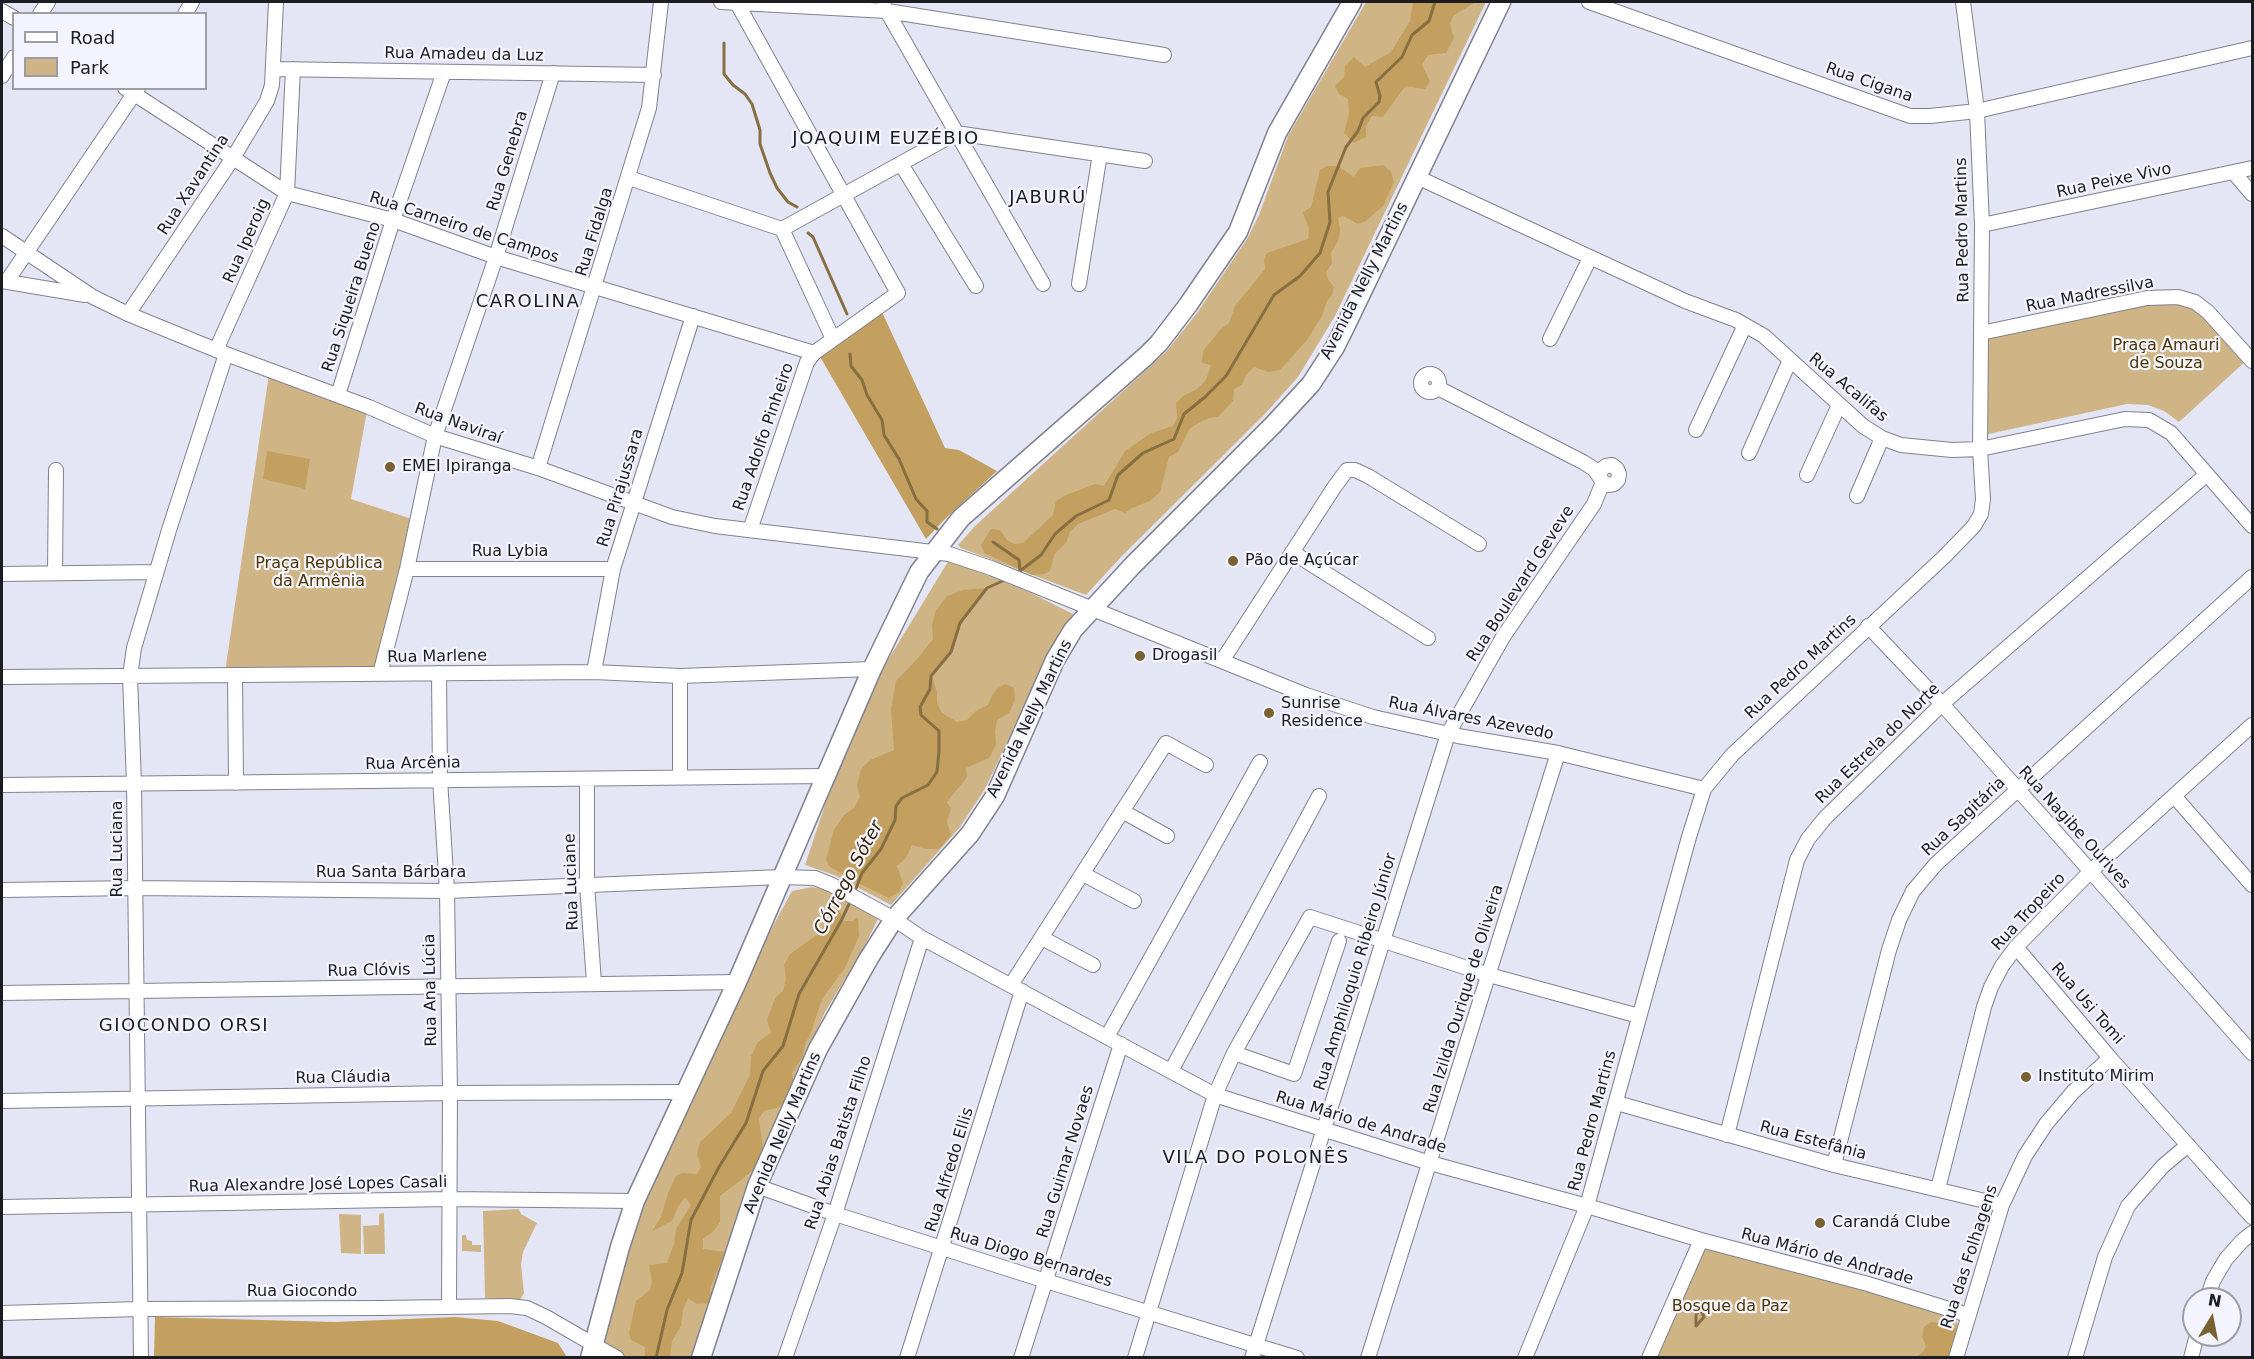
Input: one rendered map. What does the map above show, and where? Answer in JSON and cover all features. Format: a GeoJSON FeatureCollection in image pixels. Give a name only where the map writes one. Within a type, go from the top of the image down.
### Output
{"type":"FeatureCollection","features":[{"type":"Feature","properties":{"kind":"main road"},"geometry":{"type":"LineString","coordinates":[[592,1350],[635,1201],[737,982],[872,669],[919,572],[962,518],[1146,356],[1188,305],[1238,232],[1277,133],[1352,2]]}},
{"type":"Feature","properties":{"kind":"main road","name":"Avenida Nelly Martins"},"geometry":{"type":"LineString","coordinates":[[701,1358],[757,1186],[818,1049],[869,958],[894,919],[970,834],[995,796],[1057,656],[1073,630],[1311,384],[1335,347],[1501,2]]}},
{"type":"Feature","properties":{"kind":"street","name":"Rua Xavantina"},"geometry":{"type":"LineString","coordinates":[[128,314],[233,158],[267,101],[272,85],[276,2]]}},
{"type":"Feature","properties":{"kind":"street","name":"Rua Fidalga"},"geometry":{"type":"LineString","coordinates":[[538,468],[649,108],[661,2]]}},
{"type":"Feature","properties":{"kind":"street"},"geometry":{"type":"LineString","coordinates":[[721,2],[892,7],[1164,55]]}},
{"type":"Feature","properties":{"kind":"street","name":"Rua Cigana"},"geometry":{"type":"LineString","coordinates":[[1589,2],[1903,114],[1930,116],[1977,111],[2253,48]]}},
{"type":"Feature","properties":{"kind":"street","name":"Rua Pedro Martins"},"geometry":{"type":"LineString","coordinates":[[1525,1358],[1587,1206],[1704,789],[1732,755],[1945,556],[1974,526],[1981,514],[1983,499],[1980,448],[1982,225],[1977,111],[1963,2]]}},
{"type":"Feature","properties":{"kind":"street"},"geometry":{"type":"LineString","coordinates":[[736,3],[844,195]]}},
{"type":"Feature","properties":{"kind":"street"},"geometry":{"type":"LineString","coordinates":[[892,7],[956,133],[1043,284]]}},
{"type":"Feature","properties":{"kind":"street"},"geometry":{"type":"LineString","coordinates":[[2,76],[12,60]]}},
{"type":"Feature","properties":{"kind":"street","name":"Rua Amadeu da Luz"},"geometry":{"type":"LineString","coordinates":[[273,69],[654,75]]}},
{"type":"Feature","properties":{"kind":"street","name":"Rua Iperoig"},"geometry":{"type":"LineString","coordinates":[[221,352],[287,193],[293,69]]}},
{"type":"Feature","properties":{"kind":"street","name":"Rua Siqueira Bueno"},"geometry":{"type":"LineString","coordinates":[[338,395],[393,220],[444,72]]}},
{"type":"Feature","properties":{"kind":"street","name":"Rua Genebra"},"geometry":{"type":"LineString","coordinates":[[380,674],[407,569],[435,436],[496,256],[553,73]]}},
{"type":"Feature","properties":{"kind":"street"},"geometry":{"type":"LineString","coordinates":[[93,297],[4,281],[27,252],[133,90]]}},
{"type":"Feature","properties":{"kind":"street","name":"Rua Carneiro de Campos"},"geometry":{"type":"LineString","coordinates":[[133,90],[287,193],[393,220],[496,256],[814,353]]}},
{"type":"Feature","properties":{"kind":"street"},"geometry":{"type":"LineString","coordinates":[[782,229],[956,133],[1145,161]]}},
{"type":"Feature","properties":{"kind":"street"},"geometry":{"type":"LineString","coordinates":[[1079,284],[1101,154]]}},
{"type":"Feature","properties":{"kind":"street"},"geometry":{"type":"LineString","coordinates":[[901,164],[976,286]]}},
{"type":"Feature","properties":{"kind":"street","name":"Rua Peixe Vivo"},"geometry":{"type":"LineString","coordinates":[[1982,225],[2253,168]]}},
{"type":"Feature","properties":{"kind":"street"},"geometry":{"type":"LineString","coordinates":[[2234,173],[2253,194]]}},
{"type":"Feature","properties":{"kind":"street","name":"Rua Acalifas"},"geometry":{"type":"LineString","coordinates":[[1417,177],[1685,301],[1745,325],[1764,336],[1863,426],[1882,438],[1901,445],[1952,450],[1980,448],[2125,419],[2149,420],[2171,433],[2253,526]]}},
{"type":"Feature","properties":{"kind":"street"},"geometry":{"type":"LineString","coordinates":[[629,178],[782,229],[833,339]]}},
{"type":"Feature","properties":{"kind":"street","name":"Rua Adolfo Pinheiro"},"geometry":{"type":"LineString","coordinates":[[750,530],[807,362],[814,353],[898,293],[844,195]]}},
{"type":"Feature","properties":{"kind":"street","name":"Rua Naviraí"},"geometry":{"type":"LineString","coordinates":[[2,236],[93,297],[128,314],[221,352],[338,395],[435,436],[538,468],[672,518],[715,526],[934,551]]}},
{"type":"Feature","properties":{"kind":"street"},"geometry":{"type":"LineString","coordinates":[[1550,339],[1590,258]]}},
{"type":"Feature","properties":{"kind":"street","name":"Rua Madressilva"},"geometry":{"type":"LineString","coordinates":[[1981,333],[2147,298],[2178,297],[2195,302],[2208,312],[2253,361]]}},
{"type":"Feature","properties":{"kind":"street","name":"Rua Pirajussara"},"geometry":{"type":"LineString","coordinates":[[594,672],[613,569],[693,316]]}},
{"type":"Feature","properties":{"kind":"street"},"geometry":{"type":"LineString","coordinates":[[1696,430],[1745,325]]}},
{"type":"Feature","properties":{"kind":"street","name":"Rua Luciana"},"geometry":{"type":"LineString","coordinates":[[141,1358],[134,784],[130,676],[134,648],[221,352]]}},
{"type":"Feature","properties":{"kind":"street"},"geometry":{"type":"LineString","coordinates":[[1749,453],[1790,360]]}},
{"type":"Feature","properties":{"kind":"street","name":"Rua Boulevard Geveve"},"geometry":{"type":"LineString","coordinates":[[1438,388],[1584,462],[1594,469],[1601,479],[1594,504],[1503,636],[1448,734]]}},
{"type":"Feature","properties":{"kind":"street"},"geometry":{"type":"LineString","coordinates":[[1807,475],[1839,405]]}},
{"type":"Feature","properties":{"kind":"street"},"geometry":{"type":"LineString","coordinates":[[1857,496],[1882,438]]}},
{"type":"Feature","properties":{"kind":"street"},"geometry":{"type":"LineString","coordinates":[[55,573],[56,470]]}},
{"type":"Feature","properties":{"kind":"street"},"geometry":{"type":"LineString","coordinates":[[1222,661],[1347,470],[1355,470],[1479,544]]}},
{"type":"Feature","properties":{"kind":"street","name":"Rua Estrela do Norte"},"geometry":{"type":"LineString","coordinates":[[1727,1135],[1797,860],[1808,839],[1826,818],[1942,704],[2206,474]]}},
{"type":"Feature","properties":{"kind":"street","name":"Rua Álvares Azevedo"},"geometry":{"type":"LineString","coordinates":[[934,551],[991,568],[1306,695],[1373,717],[1448,734],[1558,753],[1704,789]]}},
{"type":"Feature","properties":{"kind":"street"},"geometry":{"type":"LineString","coordinates":[[1292,552],[1428,638]]}},
{"type":"Feature","properties":{"kind":"street","name":"Rua Lybia"},"geometry":{"type":"LineString","coordinates":[[407,569],[613,569]]}},
{"type":"Feature","properties":{"kind":"street"},"geometry":{"type":"LineString","coordinates":[[2,574],[156,572]]}},
{"type":"Feature","properties":{"kind":"street","name":"Rua Sagitária"},"geometry":{"type":"LineString","coordinates":[[1834,1165],[1889,950],[1899,920],[1913,891],[1936,864],[2253,577]]}},
{"type":"Feature","properties":{"kind":"street","name":"Rua Nagibe Ourives"},"geometry":{"type":"LineString","coordinates":[[1868,626],[1942,704],[2253,1053]]}},
{"type":"Feature","properties":{"kind":"street","name":"Rua Marlene"},"geometry":{"type":"LineString","coordinates":[[2,677],[594,672],[680,676],[872,669]]}},
{"type":"Feature","properties":{"kind":"street","name":"Rua Ana Lúcia"},"geometry":{"type":"LineString","coordinates":[[439,673],[441,779],[447,891],[450,1093],[448,1307]]}},
{"type":"Feature","properties":{"kind":"street"},"geometry":{"type":"LineString","coordinates":[[235,675],[236,783]]}},
{"type":"Feature","properties":{"kind":"street"},"geometry":{"type":"LineString","coordinates":[[680,676],[680,777]]}},
{"type":"Feature","properties":{"kind":"street","name":"Rua Tropeiro"},"geometry":{"type":"LineString","coordinates":[[1938,1189],[1988,997],[2002,966],[2016,947],[2091,871],[2253,725]]}},
{"type":"Feature","properties":{"kind":"street","name":"Rua Amphiloquio Ribeiro Júnior"},"geometry":{"type":"LineString","coordinates":[[1254,1351],[1448,734]]}},
{"type":"Feature","properties":{"kind":"street","name":"Rua Alfredo Ellis"},"geometry":{"type":"LineString","coordinates":[[907,1358],[943,1248],[1017,988],[1042,938],[1166,743],[1206,765]]}},
{"type":"Feature","properties":{"kind":"street","name":"Rua Izilda Ourique de Oliveira"},"geometry":{"type":"LineString","coordinates":[[1368,1358],[1558,753]]}},
{"type":"Feature","properties":{"kind":"street"},"geometry":{"type":"LineString","coordinates":[[1107,1037],[1260,762]]}},
{"type":"Feature","properties":{"kind":"street","name":"Rua Arcênia"},"geometry":{"type":"LineString","coordinates":[[2,785],[825,776]]}},
{"type":"Feature","properties":{"kind":"street","name":"Rua Luciane"},"geometry":{"type":"LineString","coordinates":[[587,778],[587,884],[594,984]]}},
{"type":"Feature","properties":{"kind":"street"},"geometry":{"type":"LineString","coordinates":[[1171,1071],[1319,796]]}},
{"type":"Feature","properties":{"kind":"street"},"geometry":{"type":"LineString","coordinates":[[2175,797],[2253,885]]}},
{"type":"Feature","properties":{"kind":"street"},"geometry":{"type":"LineString","coordinates":[[1122,812],[1167,836]]}},
{"type":"Feature","properties":{"kind":"street"},"geometry":{"type":"LineString","coordinates":[[1083,874],[1134,902]]}},
{"type":"Feature","properties":{"kind":"street","name":"Rua Mário de Andrade"},"geometry":{"type":"LineString","coordinates":[[781,877],[815,878],[839,889],[894,919],[922,938],[1215,1095],[1430,1163],[1701,1240],[1868,1284],[1968,1315]]}},
{"type":"Feature","properties":{"kind":"street","name":"Rua Santa Bárbara"},"geometry":{"type":"LineString","coordinates":[[2,890],[134,888],[447,891],[781,877]]}},
{"type":"Feature","properties":{"kind":"street"},"geometry":{"type":"LineString","coordinates":[[1135,1358],[1215,1095],[1234,1053],[1310,917],[1489,975],[1639,1016]]}},
{"type":"Feature","properties":{"kind":"street","name":"Rua Abias Batista Filho"},"geometry":{"type":"LineString","coordinates":[[785,1358],[835,1214],[922,938]]}},
{"type":"Feature","properties":{"kind":"street"},"geometry":{"type":"LineString","coordinates":[[1042,938],[1093,966]]}},
{"type":"Feature","properties":{"kind":"street"},"geometry":{"type":"LineString","coordinates":[[1234,1053],[1294,1074],[1339,941]]}},
{"type":"Feature","properties":{"kind":"street","name":"Rua Usi Tomi"},"geometry":{"type":"LineString","coordinates":[[2016,947],[2110,1058],[2253,1217]]}},
{"type":"Feature","properties":{"kind":"street","name":"Rua Clóvis"},"geometry":{"type":"LineString","coordinates":[[2,993],[737,982]]}},
{"type":"Feature","properties":{"kind":"street","name":"Rua Guimar Novaes"},"geometry":{"type":"LineString","coordinates":[[1020,1358],[1121,1044]]}},
{"type":"Feature","properties":{"kind":"street","name":"Rua das Folhagens"},"geometry":{"type":"LineString","coordinates":[[1956,1358],[2002,1205],[2025,1155],[2046,1124],[2073,1092],[2110,1058]]}},
{"type":"Feature","properties":{"kind":"street","name":"Rua Cláudia"},"geometry":{"type":"LineString","coordinates":[[2,1101],[450,1093],[684,1092]]}},
{"type":"Feature","properties":{"kind":"street","name":"Rua Estefânia"},"geometry":{"type":"LineString","coordinates":[[1617,1103],[1834,1165],[2002,1205]]}},
{"type":"Feature","properties":{"kind":"street"},"geometry":{"type":"LineString","coordinates":[[2075,1358],[2104,1257],[2124,1214],[2143,1186],[2188,1145]]}},
{"type":"Feature","properties":{"kind":"street","name":"Rua Diogo Bernardes"},"geometry":{"type":"LineString","coordinates":[[757,1186],[835,1214],[1149,1312],[1254,1351],[1298,1358]]}},
{"type":"Feature","properties":{"kind":"street","name":"Rua Alexandre José Lopes Casali"},"geometry":{"type":"LineString","coordinates":[[2,1207],[449,1199],[635,1201]]}},
{"type":"Feature","properties":{"kind":"street"},"geometry":{"type":"LineString","coordinates":[[2212,1287],[2226,1260],[2242,1241],[2253,1233]]}},
{"type":"Feature","properties":{"kind":"street"},"geometry":{"type":"LineString","coordinates":[[1649,1358],[1701,1240]]}},
{"type":"Feature","properties":{"kind":"street","name":"Rua Giocondo"},"geometry":{"type":"LineString","coordinates":[[2,1312],[509,1306],[527,1308],[592,1350],[616,1358]]}},
{"type":"Feature","properties":{"kind":"green space"},"geometry":{"type":"Polygon","coordinates":[[[1366,2],[1486,2],[1335,316],[1298,377],[1264,415],[1122,556],[1086,595],[961,548],[958,545],[975,526],[1166,352],[1197,313],[1247,239],[1259,215],[1288,136],[1366,2]]]}},
{"type":"Feature","properties":{"kind":"green space","name":"Praça Amauri de Souza"},"geometry":{"type":"Polygon","coordinates":[[[2177,301],[2193,306],[2247,360],[2179,422],[2164,411],[2148,405],[2127,404],[1984,435],[1986,335],[2145,302],[2177,301]]]}},
{"type":"Feature","properties":{"kind":"green space","name":"Praça República da Armênia"},"geometry":{"type":"Polygon","coordinates":[[[269,374],[367,411],[351,499],[412,519],[404,567],[375,669],[225,672],[269,374]]]}},
{"type":"Feature","properties":{"kind":"green space"},"geometry":{"type":"Polygon","coordinates":[[[949,560],[1029,592],[1073,614],[1027,701],[985,789],[960,827],[891,905],[834,875],[805,865],[833,781],[880,673],[949,560]]]}},
{"type":"Feature","properties":{"kind":"green space"},"geometry":{"type":"Polygon","coordinates":[[[812,887],[832,891],[879,917],[862,951],[825,1012],[744,1192],[692,1357],[596,1358],[638,1204],[742,983],[792,891],[812,887]]]}},
{"type":"Feature","properties":{"kind":"green space"},"geometry":{"type":"Polygon","coordinates":[[[519,1209],[521,1214],[537,1223],[523,1252],[521,1265],[524,1293],[520,1300],[485,1298],[483,1211],[519,1209]]]}},
{"type":"Feature","properties":{"kind":"green space"},"geometry":{"type":"Polygon","coordinates":[[[384,1213],[385,1254],[364,1254],[363,1226],[379,1225],[379,1214],[384,1213]]]}},
{"type":"Feature","properties":{"kind":"green space"},"geometry":{"type":"Polygon","coordinates":[[[339,1214],[361,1215],[361,1254],[341,1253],[339,1214]]]}},
{"type":"Feature","properties":{"kind":"green space"},"geometry":{"type":"Polygon","coordinates":[[[462,1235],[466,1235],[467,1240],[472,1241],[472,1245],[481,1245],[481,1252],[462,1251],[462,1235]]]}},
{"type":"Feature","properties":{"kind":"green space","name":"Bosque da Paz"},"geometry":{"type":"Polygon","coordinates":[[[1700,1245],[1954,1314],[1959,1328],[1951,1357],[1653,1358],[1700,1245]]]}},
{"type":"Feature","properties":{"kind":"shaded area"},"geometry":{"type":"Polygon","coordinates":[[[1413,2],[1476,2],[1453,16],[1450,24],[1454,38],[1446,53],[1428,55],[1422,65],[1430,81],[1425,89],[1404,88],[1383,117],[1372,116],[1366,126],[1366,137],[1354,143],[1344,133],[1349,113],[1348,99],[1339,94],[1335,86],[1344,77],[1345,66],[1354,57],[1365,67],[1391,52],[1410,21],[1413,2]]]}},
{"type":"Feature","properties":{"kind":"shaded area"},"geometry":{"type":"Polygon","coordinates":[[[1384,165],[1391,172],[1394,182],[1383,206],[1366,221],[1358,224],[1343,216],[1338,218],[1339,239],[1331,253],[1332,263],[1326,273],[1334,287],[1332,295],[1307,340],[1280,370],[1268,372],[1254,367],[1246,375],[1242,385],[1234,389],[1233,401],[1218,417],[1208,418],[1190,428],[1178,452],[1169,457],[1160,492],[1150,501],[1125,513],[1115,509],[1078,524],[1070,532],[1066,543],[1055,553],[1050,571],[1044,574],[1032,575],[984,553],[981,545],[991,529],[1000,530],[1007,540],[1014,544],[1023,543],[1053,515],[1056,501],[1095,484],[1104,486],[1125,451],[1151,433],[1173,426],[1177,418],[1176,403],[1206,380],[1211,365],[1202,363],[1203,351],[1229,323],[1235,306],[1265,269],[1264,260],[1267,253],[1308,239],[1309,230],[1303,212],[1311,207],[1320,170],[1327,166],[1338,166],[1354,177],[1360,168],[1384,165]]]}},
{"type":"Feature","properties":{"kind":"shaded area"},"geometry":{"type":"Polygon","coordinates":[[[881,310],[945,448],[959,450],[997,471],[926,539],[819,355],[881,310]]]}},
{"type":"Feature","properties":{"kind":"shaded area"},"geometry":{"type":"Polygon","coordinates":[[[267,451],[310,459],[305,489],[263,479],[267,451]]]}},
{"type":"Feature","properties":{"kind":"shaded area"},"geometry":{"type":"Polygon","coordinates":[[[987,588],[960,623],[951,652],[932,676],[937,692],[937,702],[941,712],[957,722],[967,720],[976,711],[988,705],[998,688],[1006,684],[1014,688],[1015,700],[1009,713],[997,720],[996,745],[989,758],[966,768],[967,777],[947,802],[951,809],[947,822],[951,835],[939,849],[926,849],[912,845],[906,858],[897,866],[903,883],[899,892],[889,898],[829,866],[826,860],[834,830],[844,815],[854,808],[860,797],[857,785],[861,769],[870,760],[894,750],[891,709],[896,681],[933,639],[932,625],[936,610],[947,596],[963,590],[987,588]]]}},
{"type":"Feature","properties":{"kind":"shaded area"},"geometry":{"type":"Polygon","coordinates":[[[836,907],[841,913],[842,921],[853,921],[858,917],[859,936],[845,968],[822,999],[802,1058],[792,1073],[794,1084],[790,1098],[777,1108],[764,1111],[759,1118],[763,1149],[755,1169],[720,1196],[720,1222],[713,1232],[703,1239],[703,1249],[725,1252],[710,1288],[712,1303],[697,1304],[688,1298],[683,1310],[681,1326],[672,1341],[670,1357],[645,1357],[645,1347],[631,1340],[629,1333],[636,1301],[650,1290],[652,1282],[649,1265],[667,1263],[674,1244],[676,1229],[691,1205],[685,1197],[672,1221],[652,1231],[661,1217],[669,1190],[676,1176],[682,1173],[697,1174],[701,1167],[697,1154],[700,1142],[731,1113],[750,1075],[751,1056],[758,1042],[771,1033],[767,1020],[775,998],[783,991],[786,978],[784,965],[790,954],[821,932],[829,913],[836,907]]]}},
{"type":"Feature","properties":{"kind":"shaded area"},"geometry":{"type":"Polygon","coordinates":[[[155,1317],[334,1322],[455,1317],[498,1321],[558,1343],[567,1357],[154,1357],[155,1317]]]}},
{"type":"Feature","properties":{"kind":"shaded area"},"geometry":{"type":"Polygon","coordinates":[[[1931,1322],[1943,1323],[1958,1329],[1952,1352],[1948,1357],[1915,1358],[1923,1352],[1926,1346],[1922,1337],[1924,1327],[1931,1322]]]}},
{"type":"Feature","properties":{"kind":"waterway","name":"Córrego Sóter"},"geometry":{"type":"LineString","coordinates":[[1016,574],[1041,555],[1055,534],[1076,516],[1109,500],[1118,475],[1143,453],[1174,439],[1184,414],[1226,376],[1274,295],[1300,276],[1320,253],[1330,222],[1328,192],[1346,147],[1358,131],[1363,118],[1379,102],[1380,96],[1376,82],[1402,57],[1412,35],[1429,21],[1435,2]]}},
{"type":"Feature","properties":{"kind":"waterway"},"geometry":{"type":"LineString","coordinates":[[724,43],[724,74],[752,104],[760,130],[760,144],[770,173],[777,188],[788,202],[797,207]]}},
{"type":"Feature","properties":{"kind":"waterway"},"geometry":{"type":"LineString","coordinates":[[808,233],[813,237],[847,314]]}},
{"type":"Feature","properties":{"kind":"waterway"},"geometry":{"type":"LineString","coordinates":[[850,354],[851,366],[862,380],[867,395],[882,420],[884,435],[899,459],[916,499],[927,511],[927,522],[937,529]]}},
{"type":"Feature","properties":{"kind":"waterway"},"geometry":{"type":"LineString","coordinates":[[993,542],[1019,560],[1020,571]]}},
{"type":"Feature","properties":{"kind":"waterway","name":"Córrego Sóter"},"geometry":{"type":"LineString","coordinates":[[855,891],[862,873],[881,849],[895,820],[896,806],[902,798],[928,785],[937,772],[939,731],[921,715],[920,707],[930,689],[931,676],[951,652],[960,623],[987,588],[1007,579]]}},
{"type":"Feature","properties":{"kind":"waterway","name":"Córrego Sóter"},"geometry":{"type":"LineString","coordinates":[[656,1358],[667,1310],[682,1273],[691,1220],[746,1123],[763,1071],[783,1046],[799,994],[851,900]]}},
{"type":"Feature","properties":{"kind":"waterway"},"geometry":{"type":"LineString","coordinates":[[1700,1309],[1704,1317],[1696,1326],[1696,1315],[1700,1309]]}},
{"type":"Feature","properties":{"kind":"place","name":"EMEI Ipiranga"},"geometry":{"type":"Point","coordinates":[390,467]}},
{"type":"Feature","properties":{"kind":"place","name":"Pão de Açúcar"},"geometry":{"type":"Point","coordinates":[1233,561]}},
{"type":"Feature","properties":{"kind":"place","name":"Drogasil"},"geometry":{"type":"Point","coordinates":[1140,656]}},
{"type":"Feature","properties":{"kind":"place","name":"Sunrise Residence"},"geometry":{"type":"Point","coordinates":[1269,713]}},
{"type":"Feature","properties":{"kind":"place","name":"Instituto Mirim"},"geometry":{"type":"Point","coordinates":[2026,1077]}},
{"type":"Feature","properties":{"kind":"place","name":"Carandá Clube"},"geometry":{"type":"Point","coordinates":[1820,1223]}},
{"type":"Feature","properties":{"kind":"district","name":"JOAQUIM EUZÉBIO"},"geometry":{"type":"Point","coordinates":[886,139]}},
{"type":"Feature","properties":{"kind":"district","name":"JABURÚ"},"geometry":{"type":"Point","coordinates":[1048,198]}},
{"type":"Feature","properties":{"kind":"district","name":"CAROLINA"},"geometry":{"type":"Point","coordinates":[528,302]}},
{"type":"Feature","properties":{"kind":"district","name":"GIOCONDO ORSI"},"geometry":{"type":"Point","coordinates":[184,1026]}},
{"type":"Feature","properties":{"kind":"district","name":"VILA DO POLONÊS"},"geometry":{"type":"Point","coordinates":[1256,1158]}}]}
